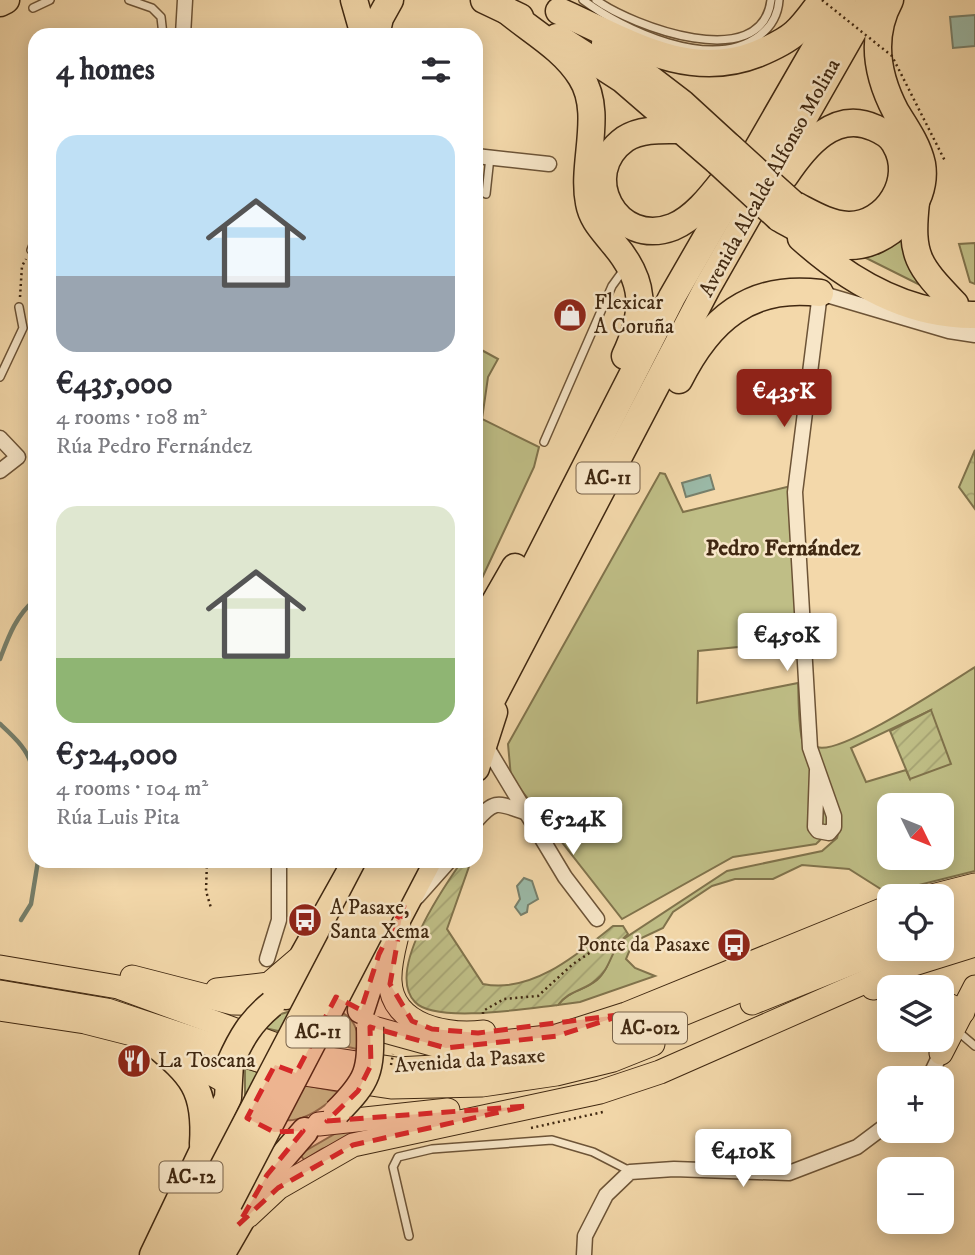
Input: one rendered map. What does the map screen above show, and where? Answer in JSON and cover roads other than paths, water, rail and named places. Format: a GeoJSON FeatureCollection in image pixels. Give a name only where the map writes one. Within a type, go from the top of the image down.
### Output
{"type":"FeatureCollection","features":[{"type":"Feature","properties":{"kind":"highway"},"geometry":{"type":"LineString","coordinates":[[0,3],[6,0]]}},
{"type":"Feature","properties":{"kind":"highway"},"geometry":{"type":"LineString","coordinates":[[354,0],[362,28]]}},
{"type":"Feature","properties":{"kind":"highway"},"geometry":{"type":"LineString","coordinates":[[378,28],[382,12],[390,0]]}},
{"type":"Feature","properties":{"kind":"highway"},"geometry":{"type":"LineString","coordinates":[[549,5],[670,60],[707,65],[736,62],[766,51],[794,34],[822,0]]}},
{"type":"Feature","properties":{"kind":"highway","name":"Avenida Alcalde Alfonso Molina"},"geometry":{"type":"LineString","coordinates":[[483,667],[672,297],[843,0]]}},
{"type":"Feature","properties":{"kind":"highway","name":"Avenida Alcalde Alfonso Molina"},"geometry":{"type":"LineString","coordinates":[[483,736],[508,670],[708,286],[872,0]]}},
{"type":"Feature","properties":{"kind":"highway"},"geometry":{"type":"LineString","coordinates":[[890,0],[880,27],[879,71],[922,165],[916,200],[914,245],[922,268],[968,310]]}},
{"type":"Feature","properties":{"kind":"highway"},"geometry":{"type":"LineString","coordinates":[[495,5],[583,52],[622,79],[683,130],[724,155]]}},
{"type":"Feature","properties":{"kind":"highway"},"geometry":{"type":"LineString","coordinates":[[483,623],[553,499],[634,336],[640,296],[639,284],[629,262],[595,222],[589,205],[585,180],[593,118],[583,79],[562,53],[495,5]]}},
{"type":"Feature","properties":{"kind":"highway"},"geometry":{"type":"LineString","coordinates":[[549,5],[682,103],[724,155],[786,211],[846,275],[879,293],[916,306],[968,310]]}},
{"type":"Feature","properties":{"kind":"highway"},"geometry":{"type":"LineString","coordinates":[[683,130],[644,132],[626,139],[603,167],[604,197],[611,212],[623,224],[638,230],[656,231],[674,227],[694,213],[777,111]]}},
{"type":"Feature","properties":{"kind":"highway"},"geometry":{"type":"LineString","coordinates":[[708,286],[801,152],[828,129],[849,121],[868,125],[884,132],[896,145],[900,183],[885,211],[871,220],[851,225],[836,224],[786,211]]}},
{"type":"Feature","properties":{"kind":"highway"},"geometry":{"type":"LineString","coordinates":[[828,243],[850,246],[885,235],[908,215],[916,200]]}},
{"type":"Feature","properties":{"kind":"highway"},"geometry":{"type":"LineString","coordinates":[[786,211],[879,279],[968,310]]}},
{"type":"Feature","properties":{"kind":"highway"},"geometry":{"type":"LineString","coordinates":[[528,631],[604,521],[689,359],[708,333],[732,310],[762,296],[794,289],[820,292]]}},
{"type":"Feature","properties":{"kind":"highway"},"geometry":{"type":"LineString","coordinates":[[483,639],[572,490]]}},
{"type":"Feature","properties":{"kind":"highway","name":"AC-11"},"geometry":{"type":"LineString","coordinates":[[483,740],[604,521]]}},
{"type":"Feature","properties":{"kind":"highway","name":"AC-11"},"geometry":{"type":"LineString","coordinates":[[279,1000],[352,868]]}},
{"type":"Feature","properties":{"kind":"highway","name":"AC-11"},"geometry":{"type":"LineString","coordinates":[[177,1255],[379,868]]}},
{"type":"Feature","properties":{"kind":"highway","name":"AC-11"},"geometry":{"type":"LineString","coordinates":[[200,1255],[403,868]]}},
{"type":"Feature","properties":{"kind":"highway","name":"AC-11"},"geometry":{"type":"LineString","coordinates":[[221,1255],[267,1175],[320,1123],[358,1091],[371,1065],[366,1018],[379,954],[424,868]]}},
{"type":"Feature","properties":{"kind":"highway","name":"AC-11"},"geometry":{"type":"LineString","coordinates":[[229,1081],[243,1035],[255,1019],[279,1000],[303,993],[332,995],[366,1018]]}},
{"type":"Feature","properties":{"kind":"highway"},"geometry":{"type":"LineString","coordinates":[[148,1038],[188,1072],[200,1097],[205,1119],[202,1153]]}},
{"type":"Feature","properties":{"kind":"highway"},"geometry":{"type":"LineString","coordinates":[[229,1081],[256,1125],[274,1132],[320,1123]]}},
{"type":"Feature","properties":{"kind":"highway","name":"AC-12"},"geometry":{"type":"LineString","coordinates":[[153,1255],[202,1153],[229,1081]]}},
{"type":"Feature","properties":{"kind":"main road"},"geometry":{"type":"LineString","coordinates":[[954,890],[975,885]]}},
{"type":"Feature","properties":{"kind":"main road"},"geometry":{"type":"LineString","coordinates":[[404,905],[390,969],[392,994],[412,1021],[432,1029],[478,1033],[626,1014]]}},
{"type":"Feature","properties":{"kind":"main road"},"geometry":{"type":"LineString","coordinates":[[954,910],[975,905]]}},
{"type":"Feature","properties":{"kind":"main road","name":"AC-012"},"geometry":{"type":"LineString","coordinates":[[366,1018],[446,1048],[557,1036],[626,1014],[877,912]]}},
{"type":"Feature","properties":{"kind":"main road"},"geometry":{"type":"LineString","coordinates":[[954,929],[975,923]]}},
{"type":"Feature","properties":{"kind":"main road","name":"Avenida da Pasaxe"},"geometry":{"type":"LineString","coordinates":[[0,967],[118,987],[304,1055],[397,1069],[513,1062],[569,1054],[622,1039],[877,934]]}},
{"type":"Feature","properties":{"kind":"main road","name":"AC-012"},"geometry":{"type":"LineString","coordinates":[[320,1123],[472,1108],[527,1106],[600,1092],[660,1072],[885,973],[975,945]]}},
{"type":"Feature","properties":{"kind":"main road"},"geometry":{"type":"LineString","coordinates":[[0,953],[86,967],[233,1003],[279,1000]]}},
{"type":"Feature","properties":{"kind":"main road","name":"Avenida da Pasaxe"},"geometry":{"type":"LineString","coordinates":[[0,992],[107,1010],[297,1073],[391,1087],[448,1087],[556,1074],[612,1060],[877,953]]}},
{"type":"Feature","properties":{"kind":"main road"},"geometry":{"type":"LineString","coordinates":[[176,989],[233,991],[269,984],[304,954]]}},
{"type":"Feature","properties":{"kind":"main road"},"geometry":{"type":"LineString","coordinates":[[736,1039],[877,987]]}},
{"type":"Feature","properties":{"kind":"main road"},"geometry":{"type":"LineString","coordinates":[[954,1024],[975,987]]}},
{"type":"Feature","properties":{"kind":"main road"},"geometry":{"type":"LineString","coordinates":[[0,1009],[85,1022],[148,1038],[229,1081]]}},
{"type":"Feature","properties":{"kind":"main road"},"geometry":{"type":"LineString","coordinates":[[238,1225],[278,1188],[353,1145],[527,1106]]}},
{"type":"Feature","properties":{"kind":"street"},"geometry":{"type":"LineString","coordinates":[[184,28],[186,0]]}},
{"type":"Feature","properties":{"kind":"street"},"geometry":{"type":"LineString","coordinates":[[483,157],[549,164]]}},
{"type":"Feature","properties":{"kind":"street"},"geometry":{"type":"LineString","coordinates":[[817,770],[810,748],[795,492],[820,292],[949,331],[975,335]]}},
{"type":"Feature","properties":{"kind":"street"},"geometry":{"type":"LineString","coordinates":[[0,438],[18,457],[0,471]]}},
{"type":"Feature","properties":{"kind":"street"},"geometry":{"type":"LineString","coordinates":[[483,752],[517,795],[524,812],[565,877],[597,919]]}},
{"type":"Feature","properties":{"kind":"street"},"geometry":{"type":"LineString","coordinates":[[483,814],[492,805],[501,803],[524,812]]}},
{"type":"Feature","properties":{"kind":"street"},"geometry":{"type":"LineString","coordinates":[[267,959],[279,920],[279,868]]}},
{"type":"Feature","properties":{"kind":"street"},"geometry":{"type":"LineString","coordinates":[[404,905],[424,893],[444,868]]}},
{"type":"Feature","properties":{"kind":"street"},"geometry":{"type":"LineString","coordinates":[[584,1255],[585,1236],[606,1195],[631,1172],[674,1169],[789,1173],[857,1147],[877,1132]]}},
{"type":"Feature","properties":{"kind":"lane"},"geometry":{"type":"LineString","coordinates":[[33,8],[50,0]]}},
{"type":"Feature","properties":{"kind":"lane"},"geometry":{"type":"LineString","coordinates":[[129,0],[152,8],[161,17],[162,28]]}},
{"type":"Feature","properties":{"kind":"lane"},"geometry":{"type":"LineString","coordinates":[[583,0],[645,34],[677,45],[705,49],[752,41],[771,24],[777,14],[779,0]]}},
{"type":"Feature","properties":{"kind":"lane"},"geometry":{"type":"LineString","coordinates":[[596,0],[638,23],[671,35],[710,40],[745,34],[766,16],[771,0]]}},
{"type":"Feature","properties":{"kind":"lane"},"geometry":{"type":"LineString","coordinates":[[483,157],[486,194]]}},
{"type":"Feature","properties":{"kind":"lane"},"geometry":{"type":"LineString","coordinates":[[544,442],[612,286],[629,262]]}},
{"type":"Feature","properties":{"kind":"lane"},"geometry":{"type":"LineString","coordinates":[[0,377],[23,328],[19,307]]}},
{"type":"Feature","properties":{"kind":"lane"},"geometry":{"type":"LineString","coordinates":[[954,1029],[975,1046]]}},
{"type":"Feature","properties":{"kind":"lane"},"geometry":{"type":"LineString","coordinates":[[409,1236],[393,1167],[398,1157],[432,1149],[552,1140],[593,1152],[631,1172]]}},
{"type":"Feature","properties":{"kind":"waterway"},"geometry":{"type":"LineString","coordinates":[[0,659],[10,635],[28,606]]}},
{"type":"Feature","properties":{"kind":"waterway"},"geometry":{"type":"LineString","coordinates":[[0,724],[28,756]]}},
{"type":"Feature","properties":{"kind":"waterway"},"geometry":{"type":"LineString","coordinates":[[21,920],[31,904],[37,868]]}},
{"type":"Feature","properties":{"kind":"place","name":"Flexicar A Coruña"},"geometry":{"type":"Point","coordinates":[570,315]}},
{"type":"Feature","properties":{"kind":"place","name":"A Pasaxe, Santa Xema"},"geometry":{"type":"Point","coordinates":[305,920]}},
{"type":"Feature","properties":{"kind":"place","name":"Ponte da Pasaxe"},"geometry":{"type":"Point","coordinates":[734,945]}},
{"type":"Feature","properties":{"kind":"place","name":"La Toscana"},"geometry":{"type":"Point","coordinates":[134,1061]}},
{"type":"Feature","properties":{"kind":"district","name":"Pedro Fernández"},"geometry":{"type":"Point","coordinates":[783,548]}}]}
